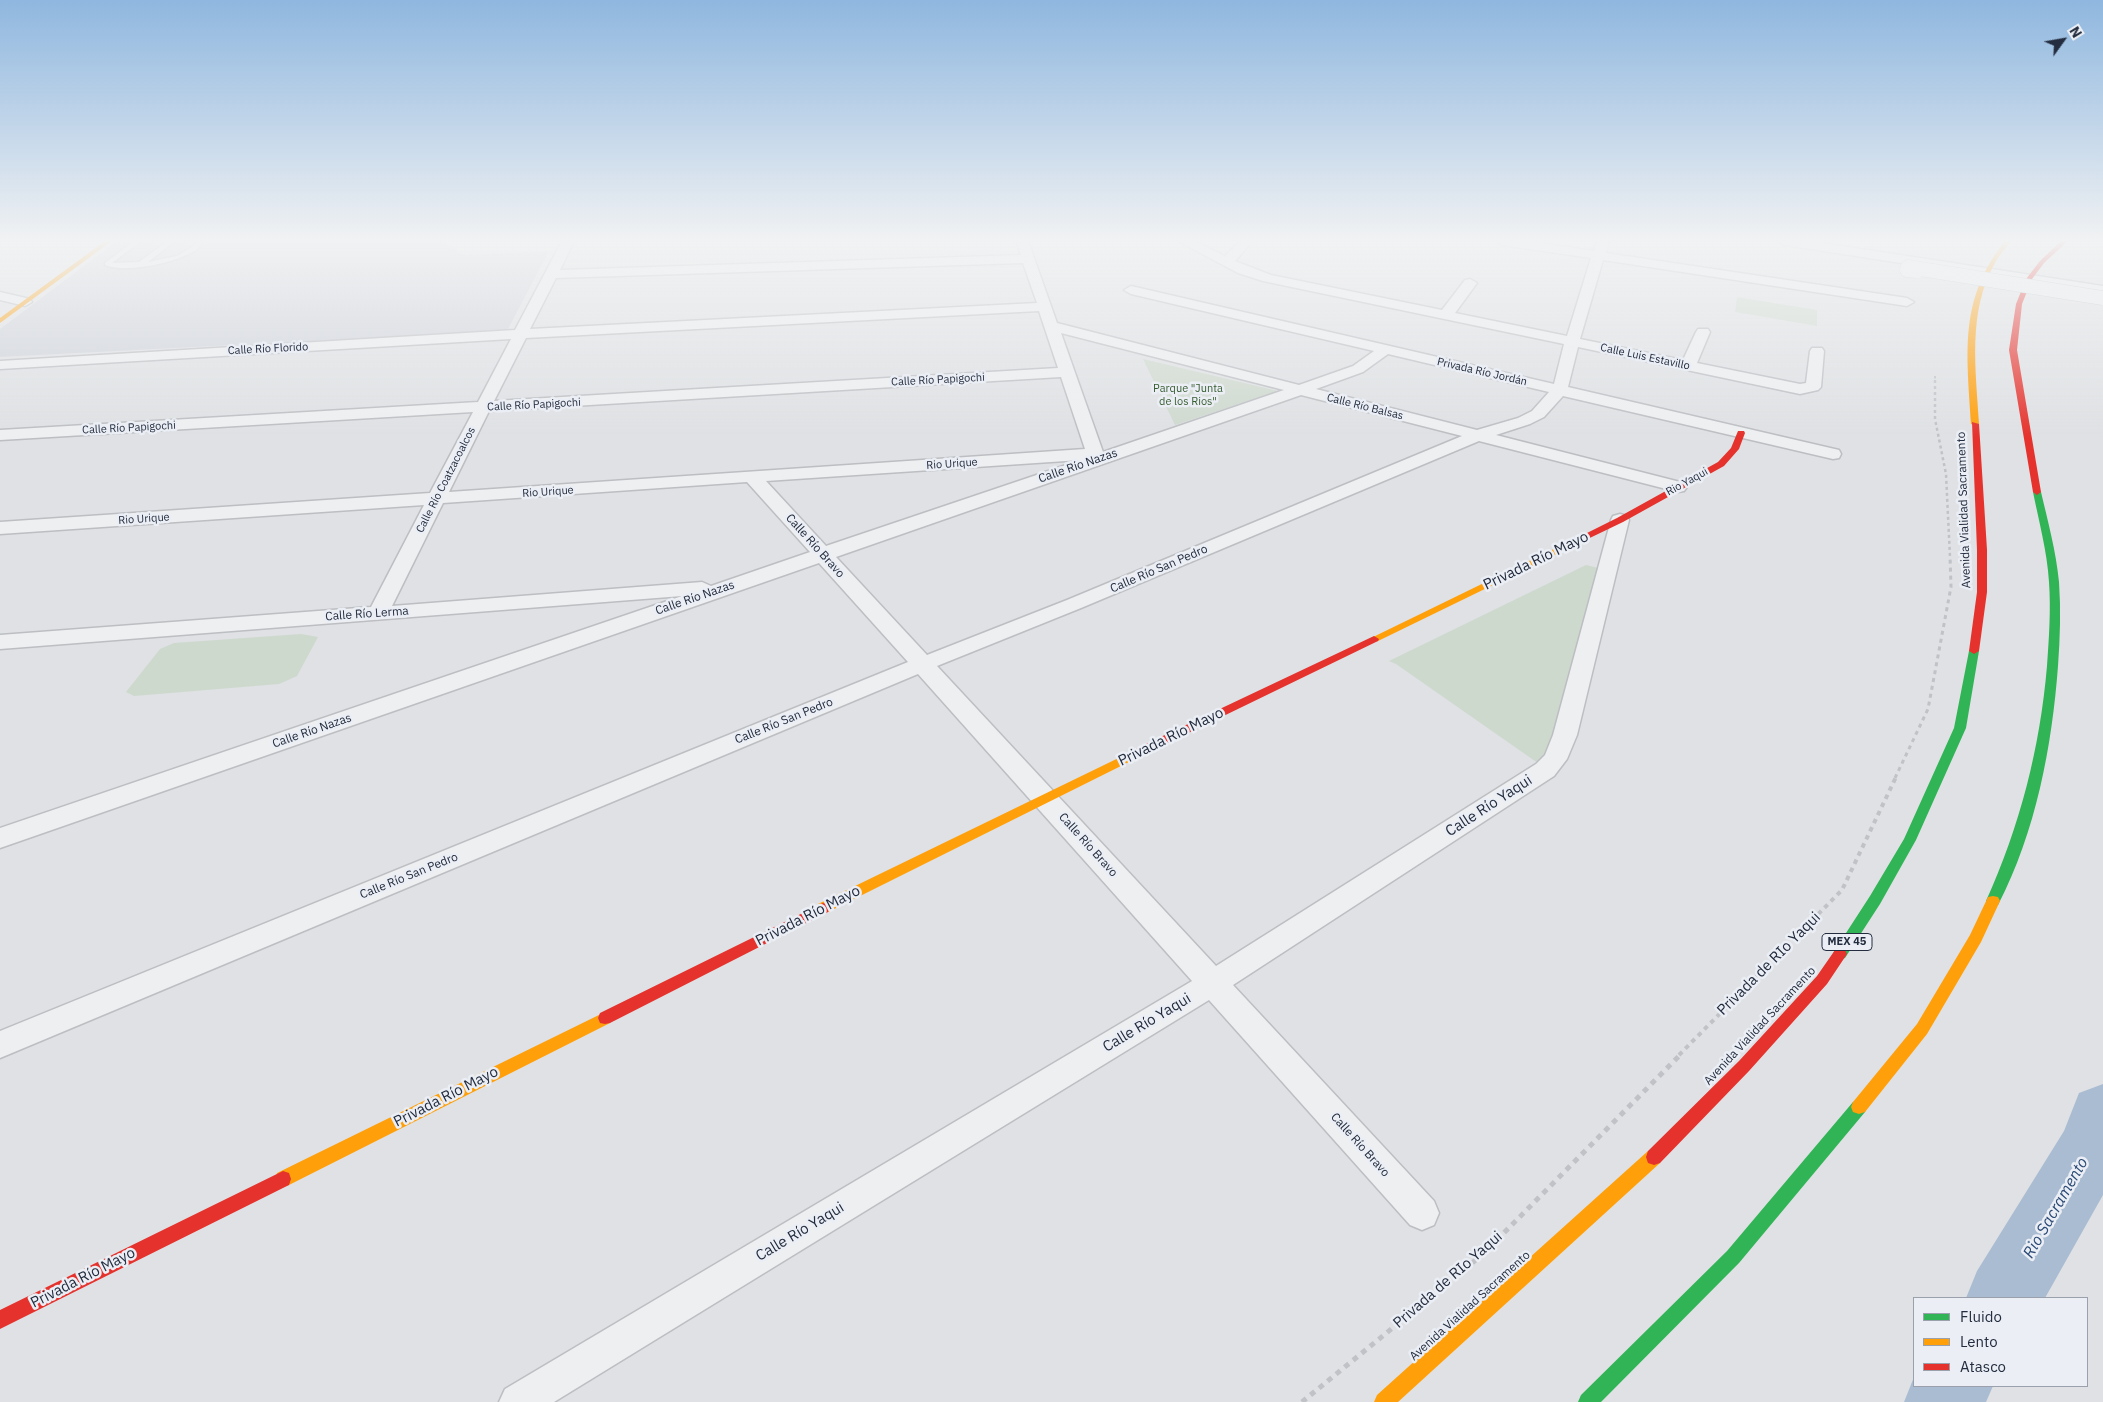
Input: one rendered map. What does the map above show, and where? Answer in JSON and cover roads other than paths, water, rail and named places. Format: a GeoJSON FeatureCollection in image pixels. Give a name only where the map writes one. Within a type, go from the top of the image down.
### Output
{"type":"FeatureCollection","features":[{"type":"Feature","properties":{"kind":"main road"},"geometry":{"type":"LineString","coordinates":[[0,321],[19,306]]}},
{"type":"Feature","properties":{"kind":"main road","name":"Avenida Vialidad Sacramento"},"geometry":{"type":"LineString","coordinates":[[1384,1402],[1638,1173],[1744,1066],[1822,980],[1876,900],[1910,840],[1960,728],[1976,639],[1982,592],[1982,550],[1971,343],[1972,318],[1976,306]]}},
{"type":"Feature","properties":{"kind":"main road"},"geometry":{"type":"LineString","coordinates":[[1588,1402],[1733,1257],[1819,1157],[1922,1029],[1976,938],[2010,865],[2026,817],[2038,771],[2050,703],[2054,634],[2054,581],[2013,350],[2019,306]]}},
{"type":"Feature","properties":{"kind":"main road","name":"Rio Yaqui"},"geometry":{"type":"LineString","coordinates":[[1620,520],[1720,464],[1735,449],[1741,432]]}},
{"type":"Feature","properties":{"kind":"main road","name":"Privada Río Mayo"},"geometry":{"type":"LineString","coordinates":[[0,1320],[1044,798],[1620,520]]}},
{"type":"Feature","properties":{"kind":"street","name":"Calle Río Coatzacoalcos"},"geometry":{"type":"LineString","coordinates":[[378,613],[534,306]]}},
{"type":"Feature","properties":{"kind":"street","name":"Privada Río Jordán"},"geometry":{"type":"LineString","coordinates":[[1202,306],[1833,454]]}},
{"type":"Feature","properties":{"kind":"street","name":"Calle Luis Estavillo"},"geometry":{"type":"LineString","coordinates":[[1401,306],[1800,389],[1813,387],[1817,350]]}},
{"type":"Feature","properties":{"kind":"street"},"geometry":{"type":"LineString","coordinates":[[1446,316],[1453,306]]}},
{"type":"Feature","properties":{"kind":"street"},"geometry":{"type":"LineString","coordinates":[[1560,390],[1583,306]]}},
{"type":"Feature","properties":{"kind":"street"},"geometry":{"type":"LineString","coordinates":[[1045,307],[1096,456]]}},
{"type":"Feature","properties":{"kind":"street","name":"Calle Río Florido"},"geometry":{"type":"LineString","coordinates":[[0,365],[520,334],[1045,307]]}},
{"type":"Feature","properties":{"kind":"street","name":"Calle Río Balsas"},"geometry":{"type":"LineString","coordinates":[[1052,326],[1678,487]]}},
{"type":"Feature","properties":{"kind":"street"},"geometry":{"type":"LineString","coordinates":[[1688,367],[1703,332]]}},
{"type":"Feature","properties":{"kind":"street","name":"Calle Río Nazas"},"geometry":{"type":"LineString","coordinates":[[0,838],[823,554],[1096,456],[1300,390],[1358,369],[1386,349]]}},
{"type":"Feature","properties":{"kind":"street","name":"Calle Río Papigochi"},"geometry":{"type":"LineString","coordinates":[[0,435],[1068,372]]}},
{"type":"Feature","properties":{"kind":"street","name":"Calle Río San Pedro"},"geometry":{"type":"LineString","coordinates":[[0,1045],[923,664],[1074,604],[1477,436],[1524,421],[1538,414],[1560,390]]}},
{"type":"Feature","properties":{"kind":"street","name":"Rio Urique"},"geometry":{"type":"LineString","coordinates":[[0,528],[1096,456]]}},
{"type":"Feature","properties":{"kind":"street","name":"Calle Río Bravo"},"geometry":{"type":"LineString","coordinates":[[754,478],[1422,1213]]}},
{"type":"Feature","properties":{"kind":"street","name":"Calle Río Yaqui"},"geometry":{"type":"LineString","coordinates":[[518,1402],[1213,983],[1545,770],[1558,754],[1566,735],[1620,520]]}},
{"type":"Feature","properties":{"kind":"street","name":"Calle Río Lerma"},"geometry":{"type":"LineString","coordinates":[[0,642],[733,585]]}},
{"type":"Feature","properties":{"kind":"waterway","name":"Rio Sacramento"},"geometry":{"type":"LineString","coordinates":[[2005,1297],[2093,1146],[2103,1115]]}},
{"type":"Feature","properties":{"kind":"waterway","name":"Rio Sacramento"},"geometry":{"type":"LineString","coordinates":[[1944,1402],[1952,1387]]}},
{"type":"Feature","properties":{"kind":"park label","name":"Parque \"Junta de los Rios\""},"geometry":{"type":"Point","coordinates":[1188,395]}}]}
